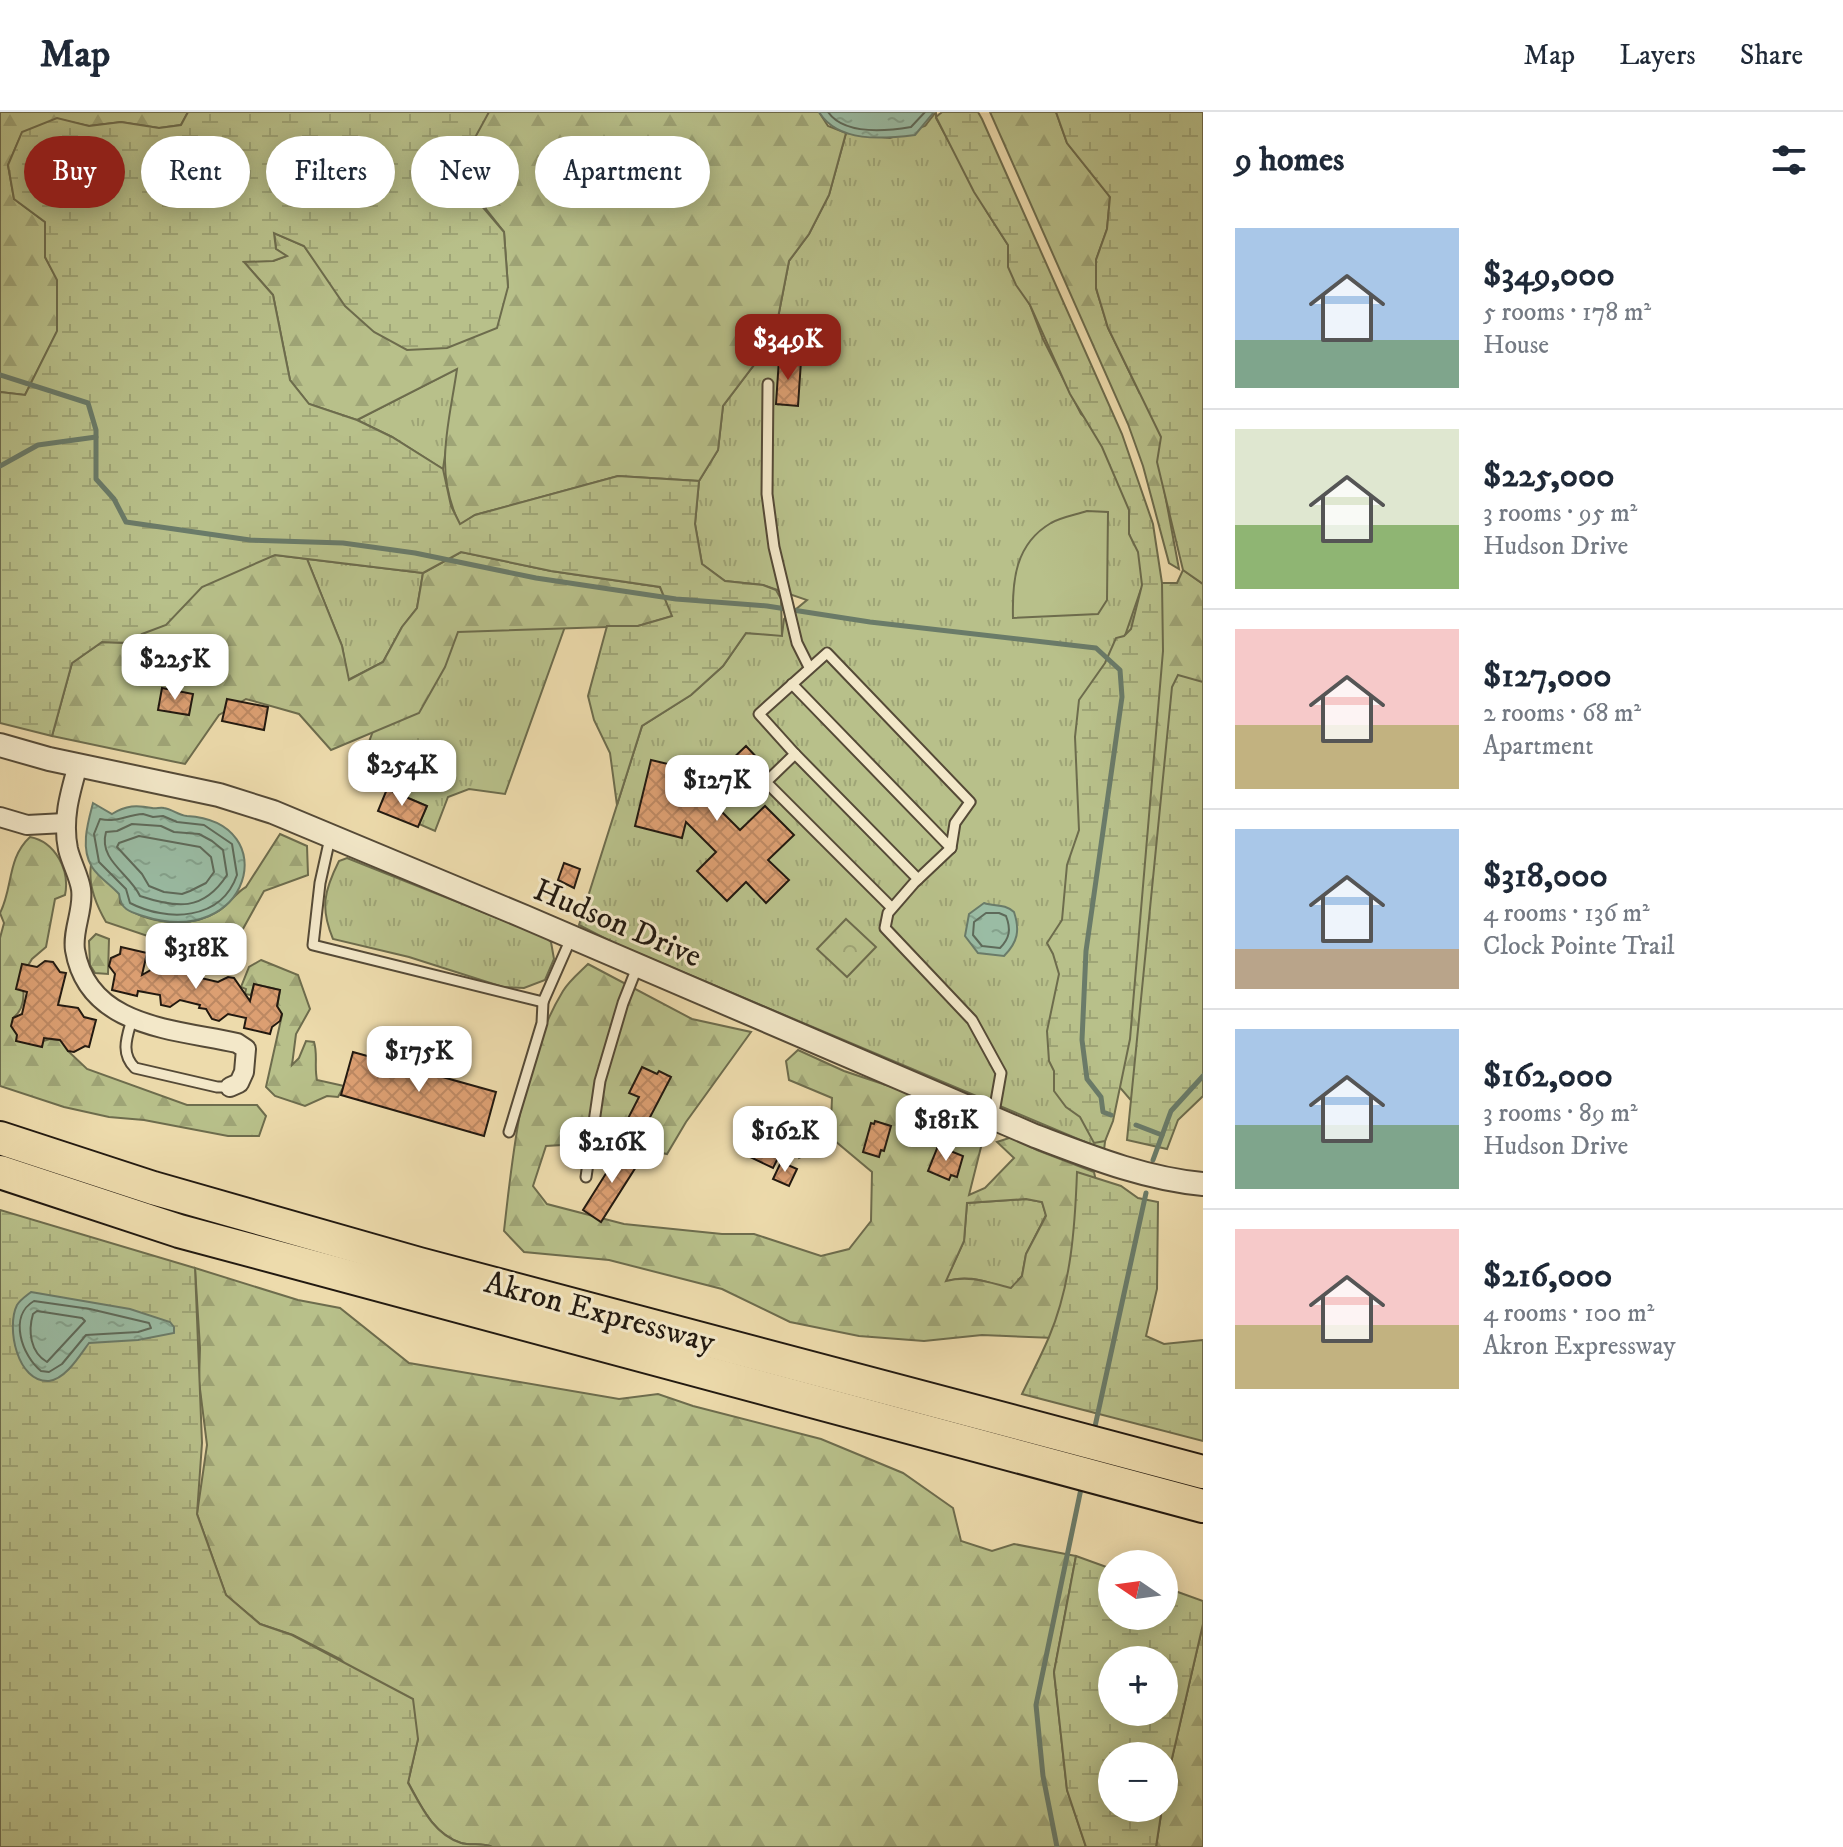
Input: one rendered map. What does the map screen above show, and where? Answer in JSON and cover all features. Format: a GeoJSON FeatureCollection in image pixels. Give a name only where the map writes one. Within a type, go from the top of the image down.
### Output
{"type":"FeatureCollection","features":[{"type":"Feature","properties":{"kind":"highway","name":"Akron Expressway"},"geometry":{"type":"LineString","coordinates":[[0,1138],[153,1188],[419,1264],[1196,1470]]}},
{"type":"Feature","properties":{"kind":"highway","name":"Akron Expressway"},"geometry":{"type":"LineString","coordinates":[[0,1172],[194,1235],[1190,1502]]}},
{"type":"Feature","properties":{"kind":"street","name":"Hudson Drive"},"geometry":{"type":"LineString","coordinates":[[0,745],[219,795],[330,834],[1046,1140],[1116,1165],[1203,1184]]}},
{"type":"Feature","properties":{"kind":"street"},"geometry":{"type":"LineString","coordinates":[[78,765],[67,803],[65,823],[68,852],[81,889],[75,949],[82,973],[92,992],[114,1011],[132,1019],[237,1043],[246,1049],[244,1072],[239,1083],[230,1087]]}},
{"type":"Feature","properties":{"kind":"street"},"geometry":{"type":"LineString","coordinates":[[0,817],[27,825],[65,823]]}},
{"type":"Feature","properties":{"kind":"lane"},"geometry":{"type":"LineString","coordinates":[[768,384],[767,494],[774,547],[797,643],[809,667]]}},
{"type":"Feature","properties":{"kind":"lane"},"geometry":{"type":"LineString","coordinates":[[918,879],[759,714],[827,653],[970,802],[955,823],[951,848],[892,908],[885,928],[972,1020],[1001,1073],[993,1118]]}},
{"type":"Feature","properties":{"kind":"lane"},"geometry":{"type":"LineString","coordinates":[[792,684],[951,848]]}},
{"type":"Feature","properties":{"kind":"lane"},"geometry":{"type":"LineString","coordinates":[[795,754],[766,782],[892,908]]}},
{"type":"Feature","properties":{"kind":"lane"},"geometry":{"type":"LineString","coordinates":[[330,834],[320,883],[313,945],[543,1002]]}},
{"type":"Feature","properties":{"kind":"lane"},"geometry":{"type":"LineString","coordinates":[[509,1132],[542,1023],[543,1002],[572,936]]}},
{"type":"Feature","properties":{"kind":"lane"},"geometry":{"type":"LineString","coordinates":[[586,1177],[600,1081],[623,1003],[638,965]]}},
{"type":"Feature","properties":{"kind":"lane"},"geometry":{"type":"LineString","coordinates":[[132,1019],[125,1050],[135,1068],[217,1087],[230,1087]]}},
{"type":"Feature","properties":{"kind":"green space"},"geometry":{"type":"Polygon","coordinates":[[[0,112],[188,112],[181,125],[159,128],[121,122],[89,126],[57,119],[22,133],[8,165],[14,199],[45,222],[45,257],[57,279],[57,332],[25,395],[0,392],[0,112]]]}},
{"type":"Feature","properties":{"kind":"green space"},"geometry":{"type":"Polygon","coordinates":[[[188,112],[489,112],[476,136],[411,136],[411,208],[483,208],[504,232],[508,287],[497,328],[447,348],[407,350],[374,332],[345,306],[304,246],[274,233],[276,249],[287,256],[273,261],[244,262],[273,295],[290,380],[309,404],[357,420],[392,437],[443,469],[451,506],[460,524],[475,515],[618,476],[699,481],[695,524],[702,564],[725,581],[763,585],[776,590],[781,599],[782,636],[746,633],[723,666],[691,695],[642,726],[617,805],[610,753],[594,720],[588,696],[607,626],[638,626],[672,616],[660,587],[551,571],[461,552],[423,573],[275,555],[202,587],[166,625],[142,634],[130,643],[102,642],[72,663],[52,736],[0,723],[0,392],[25,395],[57,331],[57,280],[45,257],[45,222],[26,208],[125,208],[125,136],[24,136],[24,206],[14,199],[8,165],[22,132],[57,118],[89,126],[121,122],[159,128],[181,125],[188,112]]]}},
{"type":"Feature","properties":{"kind":"green space"},"geometry":{"type":"Polygon","coordinates":[[[487,112],[819,112],[828,126],[846,133],[829,195],[809,234],[789,261],[777,323],[760,357],[723,406],[718,450],[699,481],[618,476],[475,515],[460,525],[447,486],[445,467],[447,429],[457,369],[357,420],[309,404],[290,380],[273,295],[243,261],[273,261],[286,256],[276,249],[274,233],[304,246],[323,272],[508,287],[504,232],[486,208],[519,208],[519,136],[475,136],[487,112]]]}},
{"type":"Feature","properties":{"kind":"green space"},"geometry":{"type":"Polygon","coordinates":[[[936,112],[936,118],[1008,245],[1009,267],[1081,414],[1113,444],[1148,538],[1135,894],[1104,1150],[614,943],[579,925],[642,726],[691,695],[723,666],[746,633],[782,635],[784,619],[807,600],[763,585],[725,581],[702,564],[695,524],[699,481],[718,450],[723,406],[760,357],[777,323],[789,261],[809,234],[829,195],[846,133],[890,138],[925,126],[936,112]]]}},
{"type":"Feature","properties":{"kind":"green space"},"geometry":{"type":"Polygon","coordinates":[[[942,112],[978,112],[982,119],[1122,434],[1153,524],[1162,583],[1163,651],[1130,1039],[1113,1121],[1105,1141],[1094,1143],[1080,1117],[1066,1107],[1054,1091],[1047,1031],[1059,974],[1047,943],[1062,920],[1067,865],[1079,830],[1075,737],[1079,700],[1105,663],[1116,638],[1124,636],[1131,629],[1142,585],[1138,552],[1129,534],[1129,510],[1102,447],[1070,394],[1030,305],[1016,285],[1008,267],[1008,245],[974,192],[936,117],[942,112]]]}},
{"type":"Feature","properties":{"kind":"green space"},"geometry":{"type":"Polygon","coordinates":[[[990,112],[1056,112],[1067,143],[1110,197],[1107,229],[1096,260],[1096,288],[1108,328],[1139,392],[1163,323],[1164,489],[1179,569],[1169,563],[1143,466],[1128,424],[990,112]]]}},
{"type":"Feature","properties":{"kind":"green space"},"geometry":{"type":"Polygon","coordinates":[[[1056,112],[1203,112],[1203,584],[1183,570],[1157,462],[1161,437],[1108,328],[1096,288],[1096,260],[1107,229],[1110,197],[1067,143],[1056,112]]]}},
{"type":"Feature","properties":{"kind":"green space"},"geometry":{"type":"Polygon","coordinates":[[[458,368],[443,469],[392,437],[357,420],[458,368]]]}},
{"type":"Feature","properties":{"kind":"green space"},"geometry":{"type":"Polygon","coordinates":[[[1087,511],[1108,512],[1107,600],[1098,614],[1013,618],[1015,577],[1030,542],[1051,523],[1087,511]]]}},
{"type":"Feature","properties":{"kind":"green space"},"geometry":{"type":"Polygon","coordinates":[[[461,552],[551,571],[660,587],[673,616],[638,626],[458,632],[445,667],[419,713],[331,750],[299,714],[246,699],[219,715],[185,764],[52,736],[72,663],[102,642],[130,643],[142,634],[157,593],[275,555],[307,559],[342,646],[349,680],[383,662],[402,627],[417,608],[423,573],[461,552]]]}},
{"type":"Feature","properties":{"kind":"green space"},"geometry":{"type":"Polygon","coordinates":[[[307,559],[423,573],[417,608],[402,627],[383,662],[348,680],[342,646],[307,559]]]}},
{"type":"Feature","properties":{"kind":"green space"},"geometry":{"type":"Polygon","coordinates":[[[1183,570],[1203,584],[1203,1033],[1147,1119],[1116,1083],[1114,668],[1141,589],[1154,583],[1177,583],[1183,570]]]}},
{"type":"Feature","properties":{"kind":"green space"},"geometry":{"type":"Polygon","coordinates":[[[454,593],[567,621],[505,794],[469,789],[448,797],[435,831],[419,824],[427,806],[387,789],[393,775],[360,766],[376,723],[454,593]]]}},
{"type":"Feature","properties":{"kind":"green space"},"geometry":{"type":"Polygon","coordinates":[[[1178,675],[1203,682],[1203,1096],[1178,1120],[1167,1149],[1127,1140],[1172,687],[1178,675]]]}},
{"type":"Feature","properties":{"kind":"green space"},"geometry":{"type":"Polygon","coordinates":[[[280,834],[307,846],[308,875],[264,891],[229,954],[221,960],[207,962],[195,952],[106,922],[96,902],[91,865],[120,894],[120,903],[141,916],[167,922],[194,921],[206,917],[221,909],[246,887],[280,834]]]}},
{"type":"Feature","properties":{"kind":"green space"},"geometry":{"type":"Polygon","coordinates":[[[30,837],[54,851],[63,867],[66,886],[65,895],[55,899],[46,947],[32,959],[21,977],[23,999],[13,1018],[33,1044],[50,1039],[65,1041],[68,1051],[87,1069],[187,1105],[257,1105],[266,1116],[259,1136],[228,1136],[144,1120],[109,1117],[64,1107],[0,1086],[0,938],[4,923],[0,913],[17,854],[30,837]]]}},
{"type":"Feature","properties":{"kind":"green space"},"geometry":{"type":"Polygon","coordinates":[[[347,858],[545,937],[551,942],[554,959],[545,980],[524,988],[503,987],[409,957],[333,939],[326,918],[326,900],[339,861],[347,858]]]}},
{"type":"Feature","properties":{"kind":"green space"},"geometry":{"type":"Polygon","coordinates":[[[846,919],[876,947],[847,977],[817,949],[846,919]]]}},
{"type":"Feature","properties":{"kind":"green space"},"geometry":{"type":"Polygon","coordinates":[[[96,934],[109,939],[108,974],[95,973],[90,965],[89,941],[96,934]]]}},
{"type":"Feature","properties":{"kind":"green space"},"geometry":{"type":"Polygon","coordinates":[[[261,960],[298,975],[310,1009],[296,1034],[292,1065],[299,1058],[306,1041],[314,1042],[317,1080],[344,1086],[338,1097],[327,1096],[305,1106],[275,1096],[266,1087],[282,1015],[277,1008],[280,990],[254,984],[251,995],[245,994],[246,989],[241,987],[249,967],[261,960]]]}},
{"type":"Feature","properties":{"kind":"green space"},"geometry":{"type":"Polygon","coordinates":[[[588,964],[692,1019],[751,1032],[686,1122],[667,1154],[611,1142],[546,1146],[533,1186],[547,1204],[624,1224],[722,1234],[754,1234],[821,1256],[849,1249],[871,1221],[872,1172],[835,1141],[799,1158],[785,1132],[831,1123],[832,1098],[789,1080],[786,1061],[798,1050],[844,1071],[910,1093],[985,1131],[969,1195],[985,1188],[1014,1158],[997,1142],[1012,1137],[1094,1172],[1097,1186],[1054,1338],[982,1335],[924,1341],[859,1336],[790,1322],[722,1289],[609,1260],[524,1252],[504,1231],[521,1107],[537,1046],[549,1018],[565,987],[588,964]],[[1026,1199],[967,1203],[964,1241],[946,1281],[971,1279],[1011,1288],[1022,1276],[1026,1254],[1046,1216],[1042,1202],[1026,1199]]]}},
{"type":"Feature","properties":{"kind":"green space"},"geometry":{"type":"Polygon","coordinates":[[[1077,1172],[1121,1186],[1138,1198],[1158,1202],[1157,1289],[1146,1336],[1164,1344],[1203,1340],[1203,1441],[1022,1394],[1049,1337],[1067,1277],[1077,1172]]]}},
{"type":"Feature","properties":{"kind":"green space"},"geometry":{"type":"Polygon","coordinates":[[[1026,1199],[1042,1202],[1046,1215],[1026,1254],[1022,1276],[1011,1289],[962,1278],[945,1282],[964,1241],[967,1203],[1026,1199]]]}},
{"type":"Feature","properties":{"kind":"green space"},"geometry":{"type":"Polygon","coordinates":[[[0,1210],[195,1268],[202,1443],[197,1514],[226,1595],[260,1624],[292,1635],[413,1699],[418,1739],[408,1783],[423,1810],[443,1833],[461,1843],[492,1847],[0,1847],[0,1210]]]}},
{"type":"Feature","properties":{"kind":"green space"},"geometry":{"type":"Polygon","coordinates":[[[195,1268],[298,1300],[340,1308],[409,1363],[619,1399],[658,1394],[821,1439],[903,1473],[953,1508],[961,1541],[992,1551],[1014,1544],[1076,1556],[1054,1672],[1067,1790],[1086,1847],[492,1847],[451,1839],[435,1826],[408,1782],[418,1739],[340,1659],[293,1635],[260,1624],[226,1595],[197,1514],[207,1445],[199,1381],[195,1268]]]}},
{"type":"Feature","properties":{"kind":"green space"},"geometry":{"type":"Polygon","coordinates":[[[1076,1556],[1098,1564],[1098,1630],[1178,1630],[1178,1592],[1203,1601],[1203,1624],[1176,1742],[1098,1742],[1098,1822],[1160,1822],[1156,1847],[1086,1847],[1067,1790],[1054,1672],[1076,1556]]]}},
{"type":"Feature","properties":{"kind":"green space"},"geometry":{"type":"Polygon","coordinates":[[[1203,1624],[1203,1847],[1156,1847],[1160,1822],[1178,1822],[1176,1742],[1203,1624]]]}},
{"type":"Feature","properties":{"kind":"water"},"geometry":{"type":"Polygon","coordinates":[[[819,112],[934,112],[915,135],[876,138],[838,129],[819,112]]]}},
{"type":"Feature","properties":{"kind":"water"},"geometry":{"type":"Polygon","coordinates":[[[93,803],[112,814],[141,806],[162,808],[218,823],[237,839],[244,860],[242,881],[230,901],[209,916],[180,922],[127,910],[119,894],[88,860],[86,835],[93,803]]]}},
{"type":"Feature","properties":{"kind":"water"},"geometry":{"type":"Polygon","coordinates":[[[984,903],[1003,906],[1014,912],[1016,936],[1004,956],[978,953],[965,936],[969,914],[984,903]]]}},
{"type":"Feature","properties":{"kind":"water"},"geometry":{"type":"Polygon","coordinates":[[[31,1292],[130,1309],[170,1322],[174,1333],[138,1340],[89,1343],[61,1376],[49,1381],[38,1379],[22,1364],[14,1339],[17,1305],[31,1292]]]}},
{"type":"Feature","properties":{"kind":"building"},"geometry":{"type":"Polygon","coordinates":[[[779,359],[801,361],[798,406],[776,404],[779,359]]]}},
{"type":"Feature","properties":{"kind":"building"},"geometry":{"type":"Polygon","coordinates":[[[162,688],[193,694],[189,715],[158,710],[162,688]]]}},
{"type":"Feature","properties":{"kind":"building"},"geometry":{"type":"Polygon","coordinates":[[[227,699],[268,707],[264,730],[222,721],[227,699]]]}},
{"type":"Feature","properties":{"kind":"building"},"geometry":{"type":"Polygon","coordinates":[[[746,746],[762,763],[742,782],[745,786],[720,810],[740,830],[765,806],[794,835],[768,860],[789,880],[766,903],[746,882],[727,901],[697,871],[716,852],[686,822],[682,838],[635,826],[651,760],[710,774],[723,762],[726,765],[746,746]]]}},
{"type":"Feature","properties":{"kind":"building"},"geometry":{"type":"Polygon","coordinates":[[[387,789],[427,806],[418,827],[378,811],[387,789]]]}},
{"type":"Feature","properties":{"kind":"building"},"geometry":{"type":"Polygon","coordinates":[[[564,863],[580,869],[574,888],[558,880],[564,863]]]}},
{"type":"Feature","properties":{"kind":"building"},"geometry":{"type":"Polygon","coordinates":[[[121,947],[147,953],[142,975],[166,961],[173,962],[180,971],[192,976],[218,982],[228,977],[234,978],[250,1001],[254,984],[280,990],[277,1006],[282,1014],[280,1021],[272,1027],[270,1034],[244,1028],[246,1018],[228,1014],[219,1021],[212,1019],[206,1009],[199,1008],[200,1005],[180,1000],[170,1007],[161,1005],[160,995],[138,991],[137,996],[112,990],[115,974],[109,966],[111,958],[120,954],[121,947]]]}},
{"type":"Feature","properties":{"kind":"building"},"geometry":{"type":"Polygon","coordinates":[[[45,961],[53,962],[60,972],[66,973],[58,1005],[78,1008],[84,1017],[96,1020],[89,1047],[74,1052],[68,1051],[60,1040],[44,1038],[42,1047],[16,1041],[17,1035],[11,1026],[13,1018],[22,1014],[27,992],[16,989],[22,964],[37,967],[45,961]]]}},
{"type":"Feature","properties":{"kind":"building"},"geometry":{"type":"Polygon","coordinates":[[[353,1052],[496,1092],[484,1136],[341,1095],[353,1052]]]}},
{"type":"Feature","properties":{"kind":"building"},"geometry":{"type":"Polygon","coordinates":[[[642,1067],[671,1077],[648,1121],[641,1119],[628,1144],[618,1138],[639,1097],[629,1093],[642,1067]]]}},
{"type":"Feature","properties":{"kind":"building"},"geometry":{"type":"Polygon","coordinates":[[[875,1121],[891,1126],[884,1151],[881,1150],[879,1157],[863,1152],[871,1123],[875,1121]]]}},
{"type":"Feature","properties":{"kind":"building"},"geometry":{"type":"Polygon","coordinates":[[[749,1133],[783,1148],[773,1168],[750,1157],[751,1151],[741,1146],[749,1133]]]}},
{"type":"Feature","properties":{"kind":"building"},"geometry":{"type":"Polygon","coordinates":[[[938,1146],[963,1156],[957,1177],[951,1175],[949,1180],[928,1171],[938,1146]]]}},
{"type":"Feature","properties":{"kind":"building"},"geometry":{"type":"Polygon","coordinates":[[[622,1148],[641,1159],[601,1222],[583,1210],[622,1148]]]}},
{"type":"Feature","properties":{"kind":"building"},"geometry":{"type":"Polygon","coordinates":[[[781,1162],[797,1169],[789,1186],[773,1179],[781,1162]]]}},
{"type":"Feature","properties":{"kind":"waterway"},"geometry":{"type":"LineString","coordinates":[[0,375],[88,403],[96,430],[96,479],[114,499],[126,522],[250,540],[343,543],[415,553],[536,578],[676,599],[767,606],[870,622],[1096,648],[1120,670],[1122,697],[1086,951],[1082,1040],[1087,1079],[1101,1097],[1103,1112],[1111,1115]]}},
{"type":"Feature","properties":{"kind":"waterway"},"geometry":{"type":"LineString","coordinates":[[0,466],[38,445],[96,437]]}},
{"type":"Feature","properties":{"kind":"waterway"},"geometry":{"type":"LineString","coordinates":[[1153,1160],[1171,1111],[1203,1076]]}},
{"type":"Feature","properties":{"kind":"waterway"},"geometry":{"type":"LineString","coordinates":[[1136,1125],[1162,1135]]}},
{"type":"Feature","properties":{"kind":"waterway"},"geometry":{"type":"LineString","coordinates":[[1094,1431],[1146,1193]]}},
{"type":"Feature","properties":{"kind":"waterway"},"geometry":{"type":"LineString","coordinates":[[1057,1847],[1043,1776],[1036,1705],[1082,1484]]}}]}
